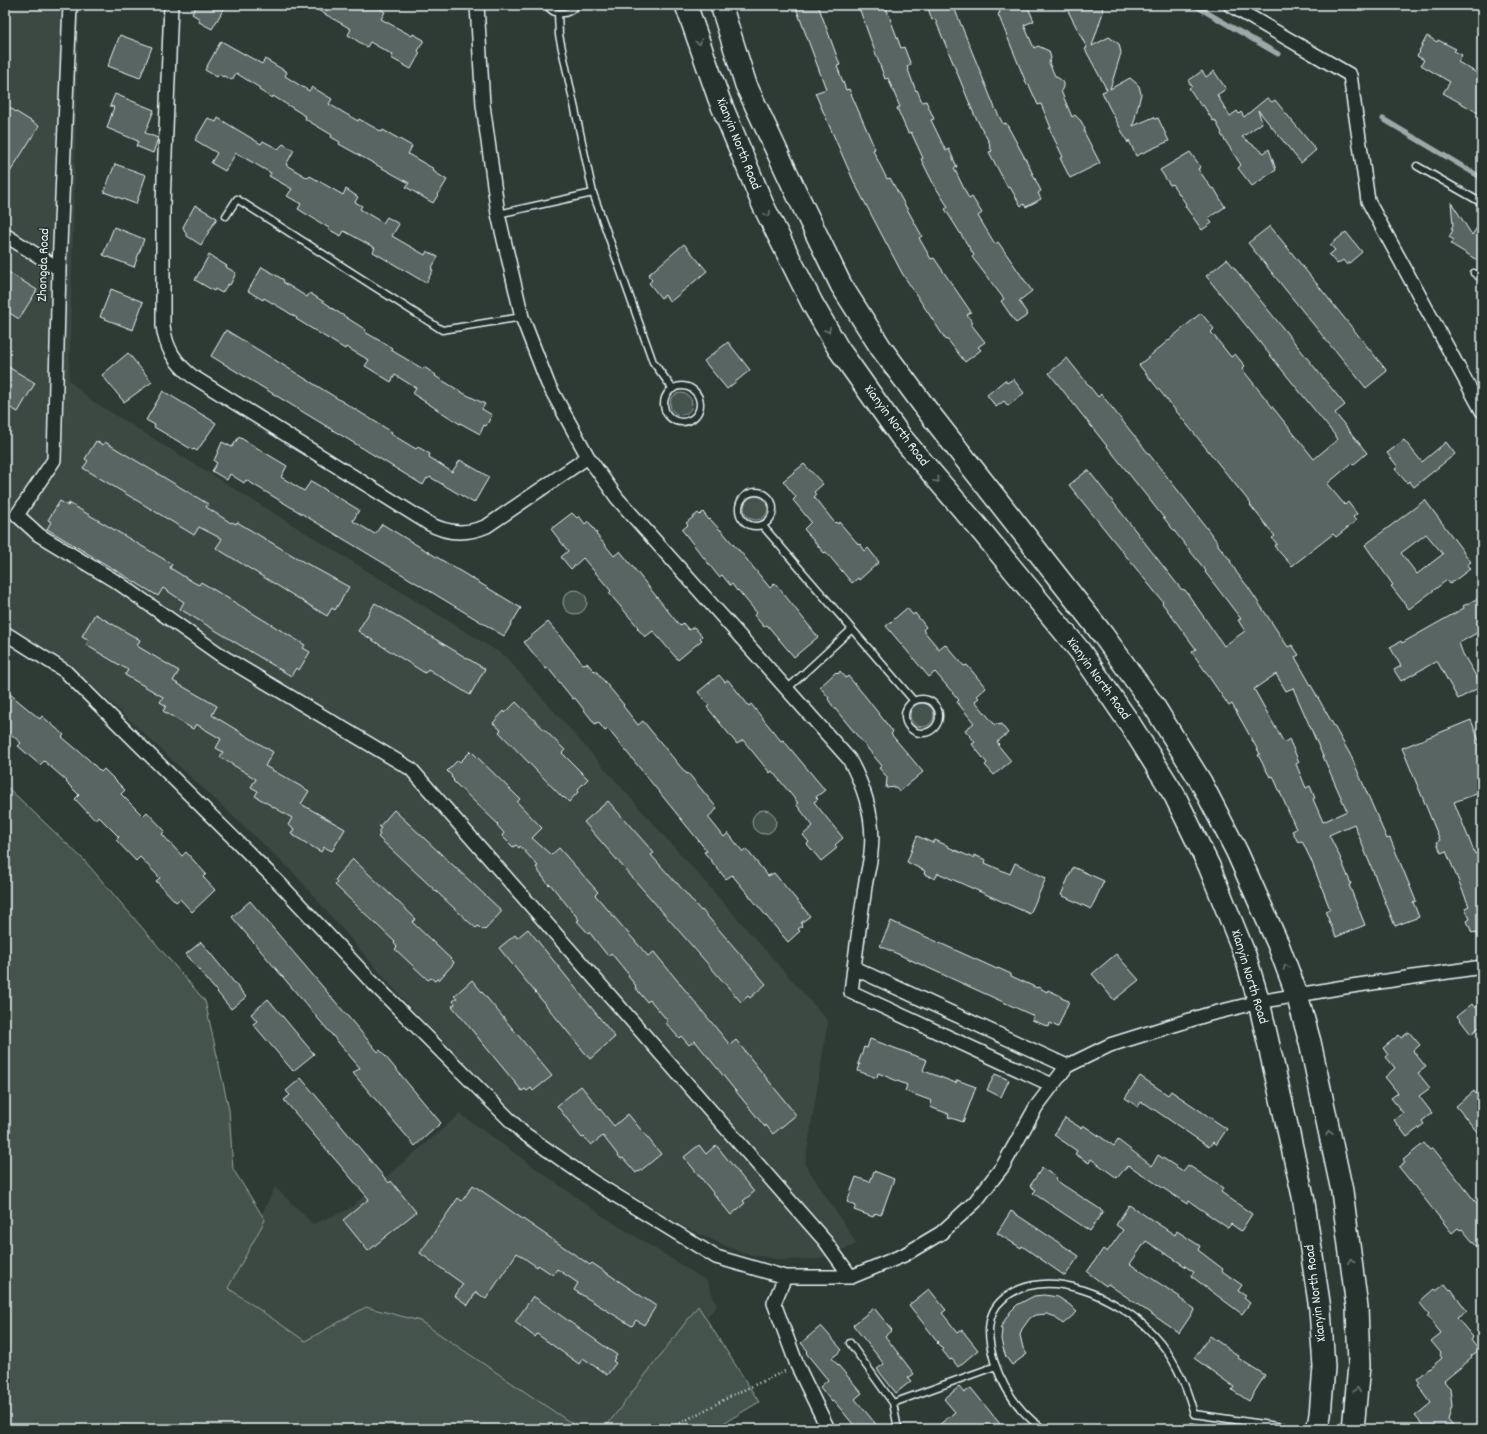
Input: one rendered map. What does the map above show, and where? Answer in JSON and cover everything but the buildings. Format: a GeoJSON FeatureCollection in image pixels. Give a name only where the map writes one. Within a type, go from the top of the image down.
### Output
{"type":"FeatureCollection","features":[{"type":"Feature","properties":{"kind":"main road","name":"Xianyin North Road"},"geometry":{"type":"LineString","coordinates":[[686,5],[719,99],[763,205],[812,303],[838,348],[901,437],[983,533],[1080,651],[1130,724],[1175,796],[1209,866],[1245,955],[1259,1002],[1303,1196],[1320,1309],[1324,1366],[1318,1429]]}},
{"type":"Feature","properties":{"kind":"main road"},"geometry":{"type":"LineString","coordinates":[[721,5],[746,85],[841,285],[881,348],[930,414],[1008,511],[1103,635],[1154,706],[1201,782],[1237,852],[1278,944],[1297,995],[1310,1042],[1340,1183],[1357,1307],[1359,1366],[1353,1429]]}},
{"type":"Feature","properties":{"kind":"street","name":"Zhongda Road"},"geometry":{"type":"LineString","coordinates":[[70,5],[59,269],[54,460],[17,516],[39,535],[120,584],[222,656],[411,769],[825,1241],[851,1277]]}},
{"type":"Feature","properties":{"kind":"street"},"geometry":{"type":"LineString","coordinates":[[171,5],[163,204],[163,326],[169,350],[183,369],[428,523],[447,532],[468,532],[487,526],[588,457]]}},
{"type":"Feature","properties":{"kind":"street"},"geometry":{"type":"LineString","coordinates":[[477,5],[483,105],[498,214],[522,317],[548,384],[588,457],[617,498],[848,759],[863,788],[868,803],[872,836],[871,853],[865,885],[851,992],[1052,1085]]}},
{"type":"Feature","properties":{"kind":"street"},"geometry":{"type":"LineString","coordinates":[[1230,5],[1350,75],[1368,201],[1482,411]]}},
{"type":"Feature","properties":{"kind":"street"},"geometry":{"type":"LineString","coordinates":[[5,235],[59,269]]}},
{"type":"Feature","properties":{"kind":"street"},"geometry":{"type":"LineString","coordinates":[[5,633],[65,671],[281,884],[368,978],[522,1132],[592,1181],[716,1257],[785,1277],[851,1277],[904,1255],[941,1232],[975,1202],[1003,1166],[1036,1107],[1067,1066],[1110,1045],[1206,1014],[1259,1002],[1482,967]]}},
{"type":"Feature","properties":{"kind":"street"},"geometry":{"type":"LineString","coordinates":[[854,968],[1067,1066]]}},
{"type":"Feature","properties":{"kind":"street"},"geometry":{"type":"LineString","coordinates":[[785,1277],[774,1303],[797,1365],[828,1429]]}},
{"type":"Feature","properties":{"kind":"lane"},"geometry":{"type":"LineString","coordinates":[[547,5],[552,11],[558,14],[565,14],[571,11],[576,5]]}},
{"type":"Feature","properties":{"kind":"lane"},"geometry":{"type":"LineString","coordinates":[[558,14],[559,35],[593,193],[653,362],[672,389]]}},
{"type":"Feature","properties":{"kind":"lane"},"geometry":{"type":"LineString","coordinates":[[1417,166],[1482,203]]}},
{"type":"Feature","properties":{"kind":"lane"},"geometry":{"type":"LineString","coordinates":[[498,214],[593,193]]}},
{"type":"Feature","properties":{"kind":"lane"},"geometry":{"type":"LineString","coordinates":[[226,216],[237,199],[442,330],[522,317]]}},
{"type":"Feature","properties":{"kind":"lane"},"geometry":{"type":"LineString","coordinates":[[1474,273],[1482,279]]}},
{"type":"Feature","properties":{"kind":"lane"},"geometry":{"type":"LineString","coordinates":[[678,386],[690,388],[698,398],[699,410],[691,419],[679,422],[668,416],[665,410],[665,398],[672,389],[678,386]]}},
{"type":"Feature","properties":{"kind":"lane"},"geometry":{"type":"LineString","coordinates":[[757,492],[764,494],[769,498],[772,504],[773,510],[771,516],[768,522],[762,525],[756,526],[749,524],[741,515],[741,502],[751,493],[757,492]]}},
{"type":"Feature","properties":{"kind":"lane"},"geometry":{"type":"LineString","coordinates":[[762,525],[914,701]]}},
{"type":"Feature","properties":{"kind":"lane"},"geometry":{"type":"LineString","coordinates":[[787,689],[852,630]]}},
{"type":"Feature","properties":{"kind":"lane"},"geometry":{"type":"LineString","coordinates":[[925,699],[931,701],[938,710],[938,722],[930,731],[918,733],[908,726],[905,715],[906,709],[914,701],[925,699]]}},
{"type":"Feature","properties":{"kind":"lane"},"geometry":{"type":"LineString","coordinates":[[1042,1429],[1032,1421],[1011,1396],[1002,1382],[988,1336],[988,1326],[995,1309],[1000,1302],[1019,1289],[1031,1285],[1041,1284],[1080,1289],[1112,1302],[1126,1311],[1153,1334],[1175,1363],[1187,1390],[1194,1414],[1297,1429]]}},
{"type":"Feature","properties":{"kind":"lane"},"geometry":{"type":"LineString","coordinates":[[850,1343],[893,1403],[897,1424],[900,1429]]}},
{"type":"Feature","properties":{"kind":"lane"},"geometry":{"type":"LineString","coordinates":[[893,1403],[996,1366]]}},
{"type":"Feature","properties":{"kind":"lane"},"geometry":{"type":"LineString","coordinates":[[1190,1429],[1192,1427],[1203,1429]]}},
{"type":"Feature","properties":{"kind":"path"},"geometry":{"type":"LineString","coordinates":[[657,1429],[675,1426],[735,1394],[797,1365]]}},
{"type":"Feature","properties":{"kind":"shaded area"},"geometry":{"type":"Polygon","coordinates":[[[5,5],[79,5],[69,380],[94,402],[505,656],[828,1021],[805,1164],[857,1244],[819,1259],[782,1260],[742,1253],[686,1228],[603,1177],[525,1126],[407,1004],[292,871],[69,664],[5,624],[5,5]]]}},
{"type":"Feature","properties":{"kind":"shaded area"},"geometry":{"type":"Polygon","coordinates":[[[681,393],[689,396],[692,404],[689,412],[681,415],[673,412],[670,404],[673,396],[681,393]]]}},
{"type":"Feature","properties":{"kind":"shaded area"},"geometry":{"type":"Polygon","coordinates":[[[756,496],[764,500],[768,508],[764,516],[756,520],[748,516],[744,508],[748,500],[756,496]]]}},
{"type":"Feature","properties":{"kind":"shaded area"},"geometry":{"type":"Polygon","coordinates":[[[575,590],[580,591],[586,597],[586,607],[580,613],[575,614],[570,613],[564,607],[563,602],[564,597],[570,591],[575,590]]]}},
{"type":"Feature","properties":{"kind":"shaded area"},"geometry":{"type":"Polygon","coordinates":[[[922,703],[930,707],[934,715],[930,723],[922,727],[914,723],[910,715],[914,707],[922,703]]]}},
{"type":"Feature","properties":{"kind":"shaded area"},"geometry":{"type":"Polygon","coordinates":[[[5,785],[84,860],[205,1001],[229,1110],[233,1169],[265,1220],[228,1288],[305,1341],[366,1307],[420,1321],[580,1429],[5,1429],[5,785]]]}},
{"type":"Feature","properties":{"kind":"shaded area"},"geometry":{"type":"Polygon","coordinates":[[[764,810],[769,811],[775,817],[775,827],[769,833],[764,834],[759,833],[753,827],[752,822],[753,817],[759,811],[764,810]]]}},
{"type":"Feature","properties":{"kind":"shaded area"},"geometry":{"type":"Polygon","coordinates":[[[460,1114],[604,1217],[707,1281],[717,1306],[605,1429],[567,1429],[375,1307],[318,1364],[224,1291],[275,1187],[313,1224],[349,1209],[460,1114]]]}},
{"type":"Feature","properties":{"kind":"shaded area"},"geometry":{"type":"Polygon","coordinates":[[[698,1306],[759,1402],[714,1429],[604,1429],[698,1306]]]}},
{"type":"Feature","properties":{"kind":"waterway"},"geometry":{"type":"LineString","coordinates":[[1194,5],[1278,54]]}},
{"type":"Feature","properties":{"kind":"waterway"},"geometry":{"type":"LineString","coordinates":[[1383,119],[1482,178]]}}]}
